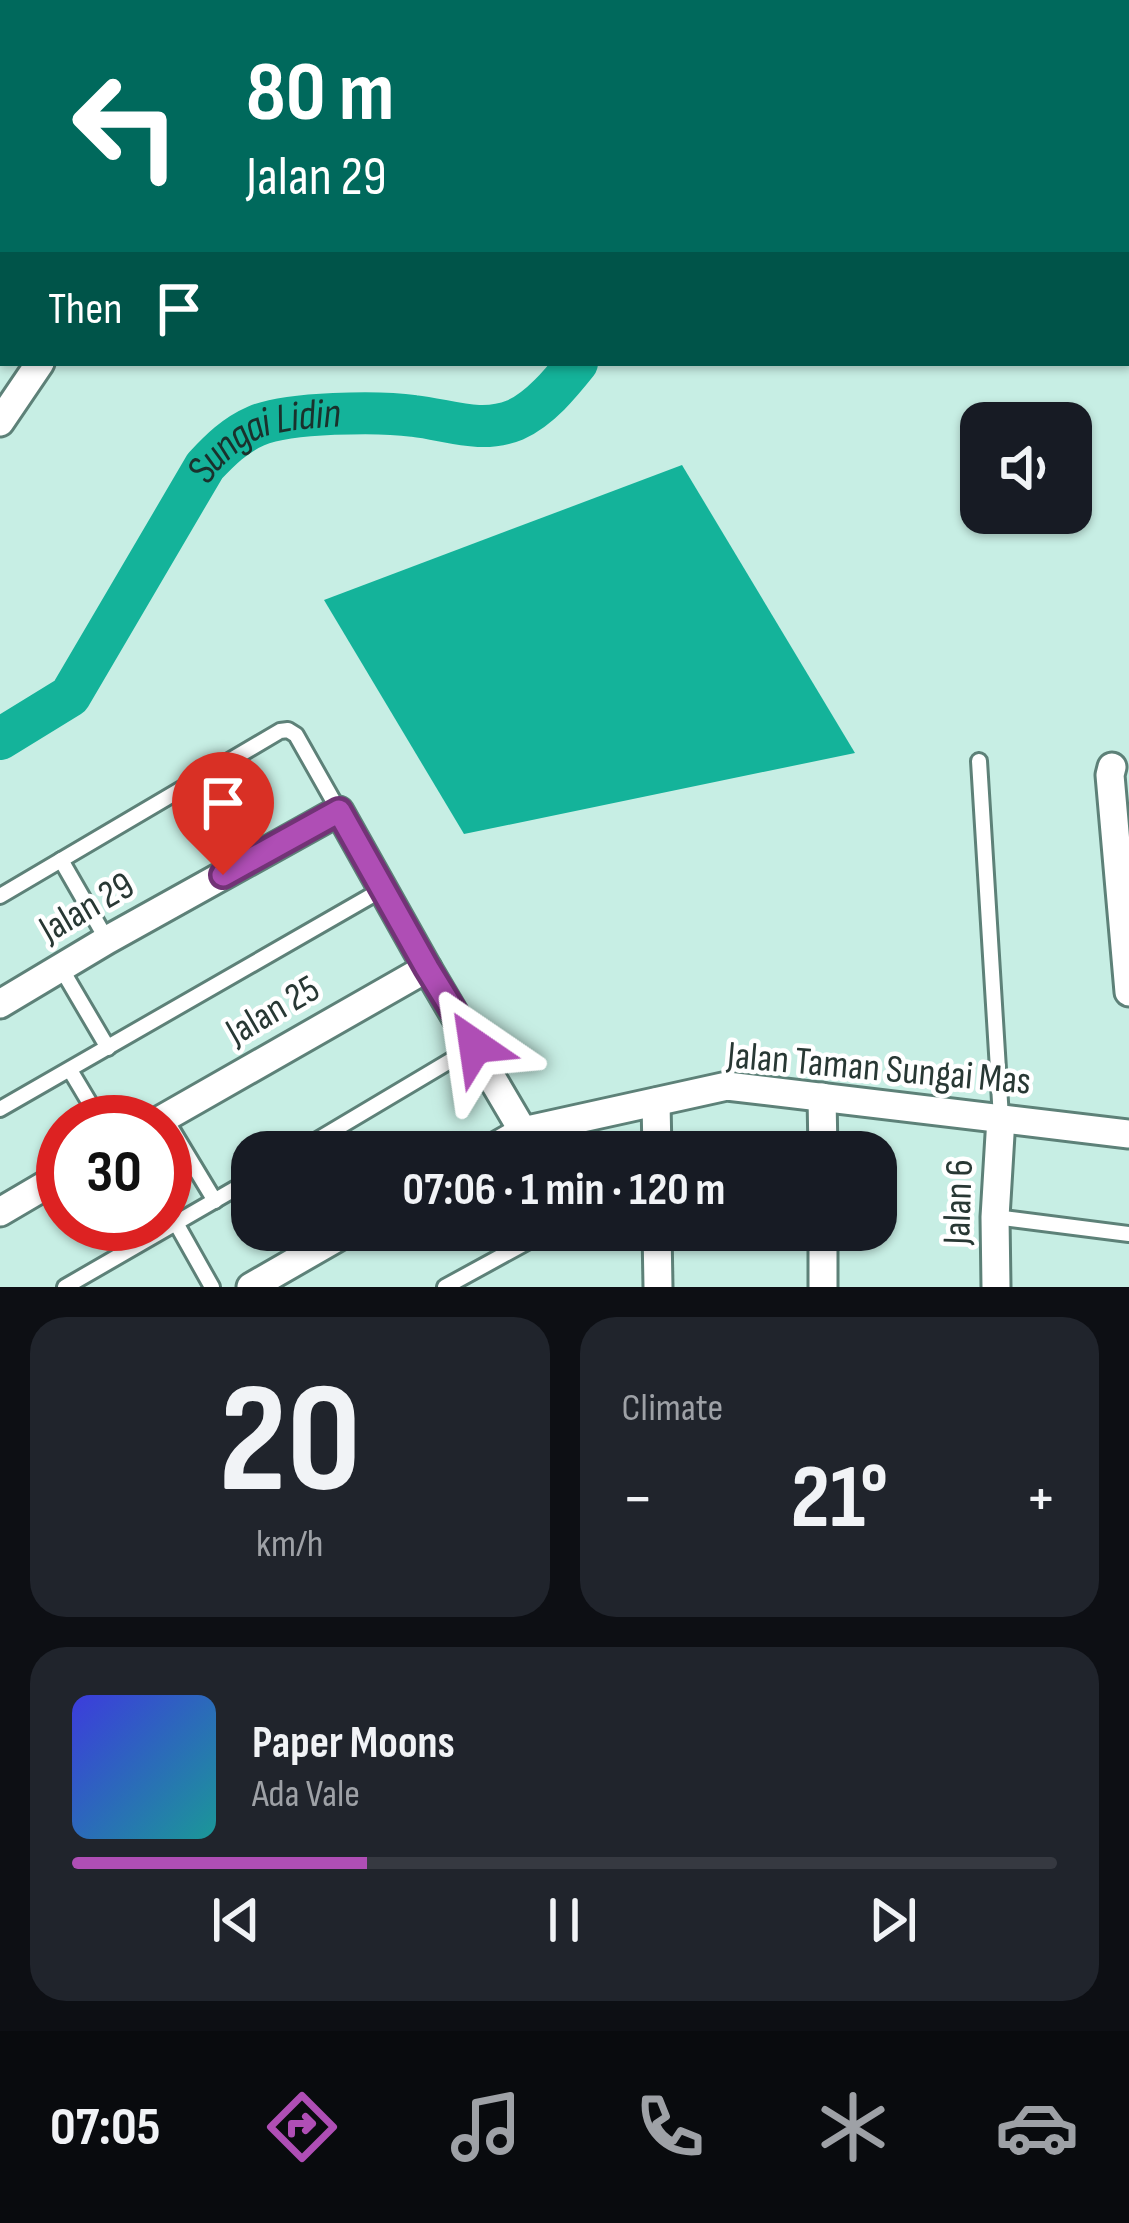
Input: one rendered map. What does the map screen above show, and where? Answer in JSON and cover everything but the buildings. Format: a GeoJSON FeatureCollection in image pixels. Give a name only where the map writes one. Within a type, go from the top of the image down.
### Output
{"type":"FeatureCollection","features":[{"type":"Feature","properties":{"kind":"street"},"geometry":{"type":"LineString","coordinates":[[0,422],[38,366]]}},
{"type":"Feature","properties":{"kind":"street"},"geometry":{"type":"LineString","coordinates":[[1121,764],[1110,775],[1129,992]]}},
{"type":"Feature","properties":{"kind":"street"},"geometry":{"type":"LineString","coordinates":[[339,811],[523,1131]]}},
{"type":"Feature","properties":{"kind":"street","name":"Jalan 29"},"geometry":{"type":"LineString","coordinates":[[0,1004],[339,811]]}},
{"type":"Feature","properties":{"kind":"street","name":"Jalan 25"},"geometry":{"type":"LineString","coordinates":[[192,1102],[427,968]]}},
{"type":"Feature","properties":{"kind":"street","name":"Jalan Taman Sungai Mas"},"geometry":{"type":"LineString","coordinates":[[523,1131],[727,1087],[1129,1134]]}},
{"type":"Feature","properties":{"kind":"street"},"geometry":{"type":"LineString","coordinates":[[822,1097],[823,1131]]}},
{"type":"Feature","properties":{"kind":"street"},"geometry":{"type":"LineString","coordinates":[[656,1102],[656,1131]]}},
{"type":"Feature","properties":{"kind":"street","name":"Jalan 6"},"geometry":{"type":"LineString","coordinates":[[996,1287],[1000,1118]]}},
{"type":"Feature","properties":{"kind":"street"},"geometry":{"type":"LineString","coordinates":[[0,1212],[36,1191]]}},
{"type":"Feature","properties":{"kind":"street"},"geometry":{"type":"LineString","coordinates":[[251,1287],[314,1251]]}},
{"type":"Feature","properties":{"kind":"street"},"geometry":{"type":"LineString","coordinates":[[651,1283],[655,1251]]}},
{"type":"Feature","properties":{"kind":"street"},"geometry":{"type":"LineString","coordinates":[[823,1251],[824,1287]]}},
{"type":"Feature","properties":{"kind":"lane"},"geometry":{"type":"LineString","coordinates":[[0,896],[280,731],[296,735],[339,811]]}},
{"type":"Feature","properties":{"kind":"lane"},"geometry":{"type":"LineString","coordinates":[[979,761],[1000,1118]]}},
{"type":"Feature","properties":{"kind":"lane"},"geometry":{"type":"LineString","coordinates":[[61,860],[107,940]]}},
{"type":"Feature","properties":{"kind":"lane"},"geometry":{"type":"LineString","coordinates":[[0,1109],[383,889]]}},
{"type":"Feature","properties":{"kind":"lane"},"geometry":{"type":"LineString","coordinates":[[61,968],[108,1048]]}},
{"type":"Feature","properties":{"kind":"lane"},"geometry":{"type":"LineString","coordinates":[[332,1131],[475,1046]]}},
{"type":"Feature","properties":{"kind":"lane"},"geometry":{"type":"LineString","coordinates":[[70,1070],[85,1095]]}},
{"type":"Feature","properties":{"kind":"lane"},"geometry":{"type":"LineString","coordinates":[[192,1166],[215,1201]]}},
{"type":"Feature","properties":{"kind":"lane"},"geometry":{"type":"LineString","coordinates":[[192,1214],[231,1191]]}},
{"type":"Feature","properties":{"kind":"lane"},"geometry":{"type":"LineString","coordinates":[[995,1217],[1129,1234]]}},
{"type":"Feature","properties":{"kind":"lane"},"geometry":{"type":"LineString","coordinates":[[65,1287],[127,1251]]}},
{"type":"Feature","properties":{"kind":"lane"},"geometry":{"type":"LineString","coordinates":[[192,1251],[212,1287]]}},
{"type":"Feature","properties":{"kind":"lane"},"geometry":{"type":"LineString","coordinates":[[445,1287],[511,1251]]}},
{"type":"Feature","properties":{"kind":"shaded area"},"geometry":{"type":"Polygon","coordinates":[[[682,465],[855,753],[464,834],[324,600],[682,465]]]}},
{"type":"Feature","properties":{"kind":"waterway","name":"Sungai Lidin"},"geometry":{"type":"LineString","coordinates":[[0,739],[70,696],[205,466],[241,434],[271,421],[334,414],[398,414],[477,426],[502,424],[541,402],[574,366]]}},
{"type":"Feature","properties":{"kind":"route"},"geometry":{"type":"LineString","coordinates":[[223,875],[339,811],[475,1046]]}}]}
